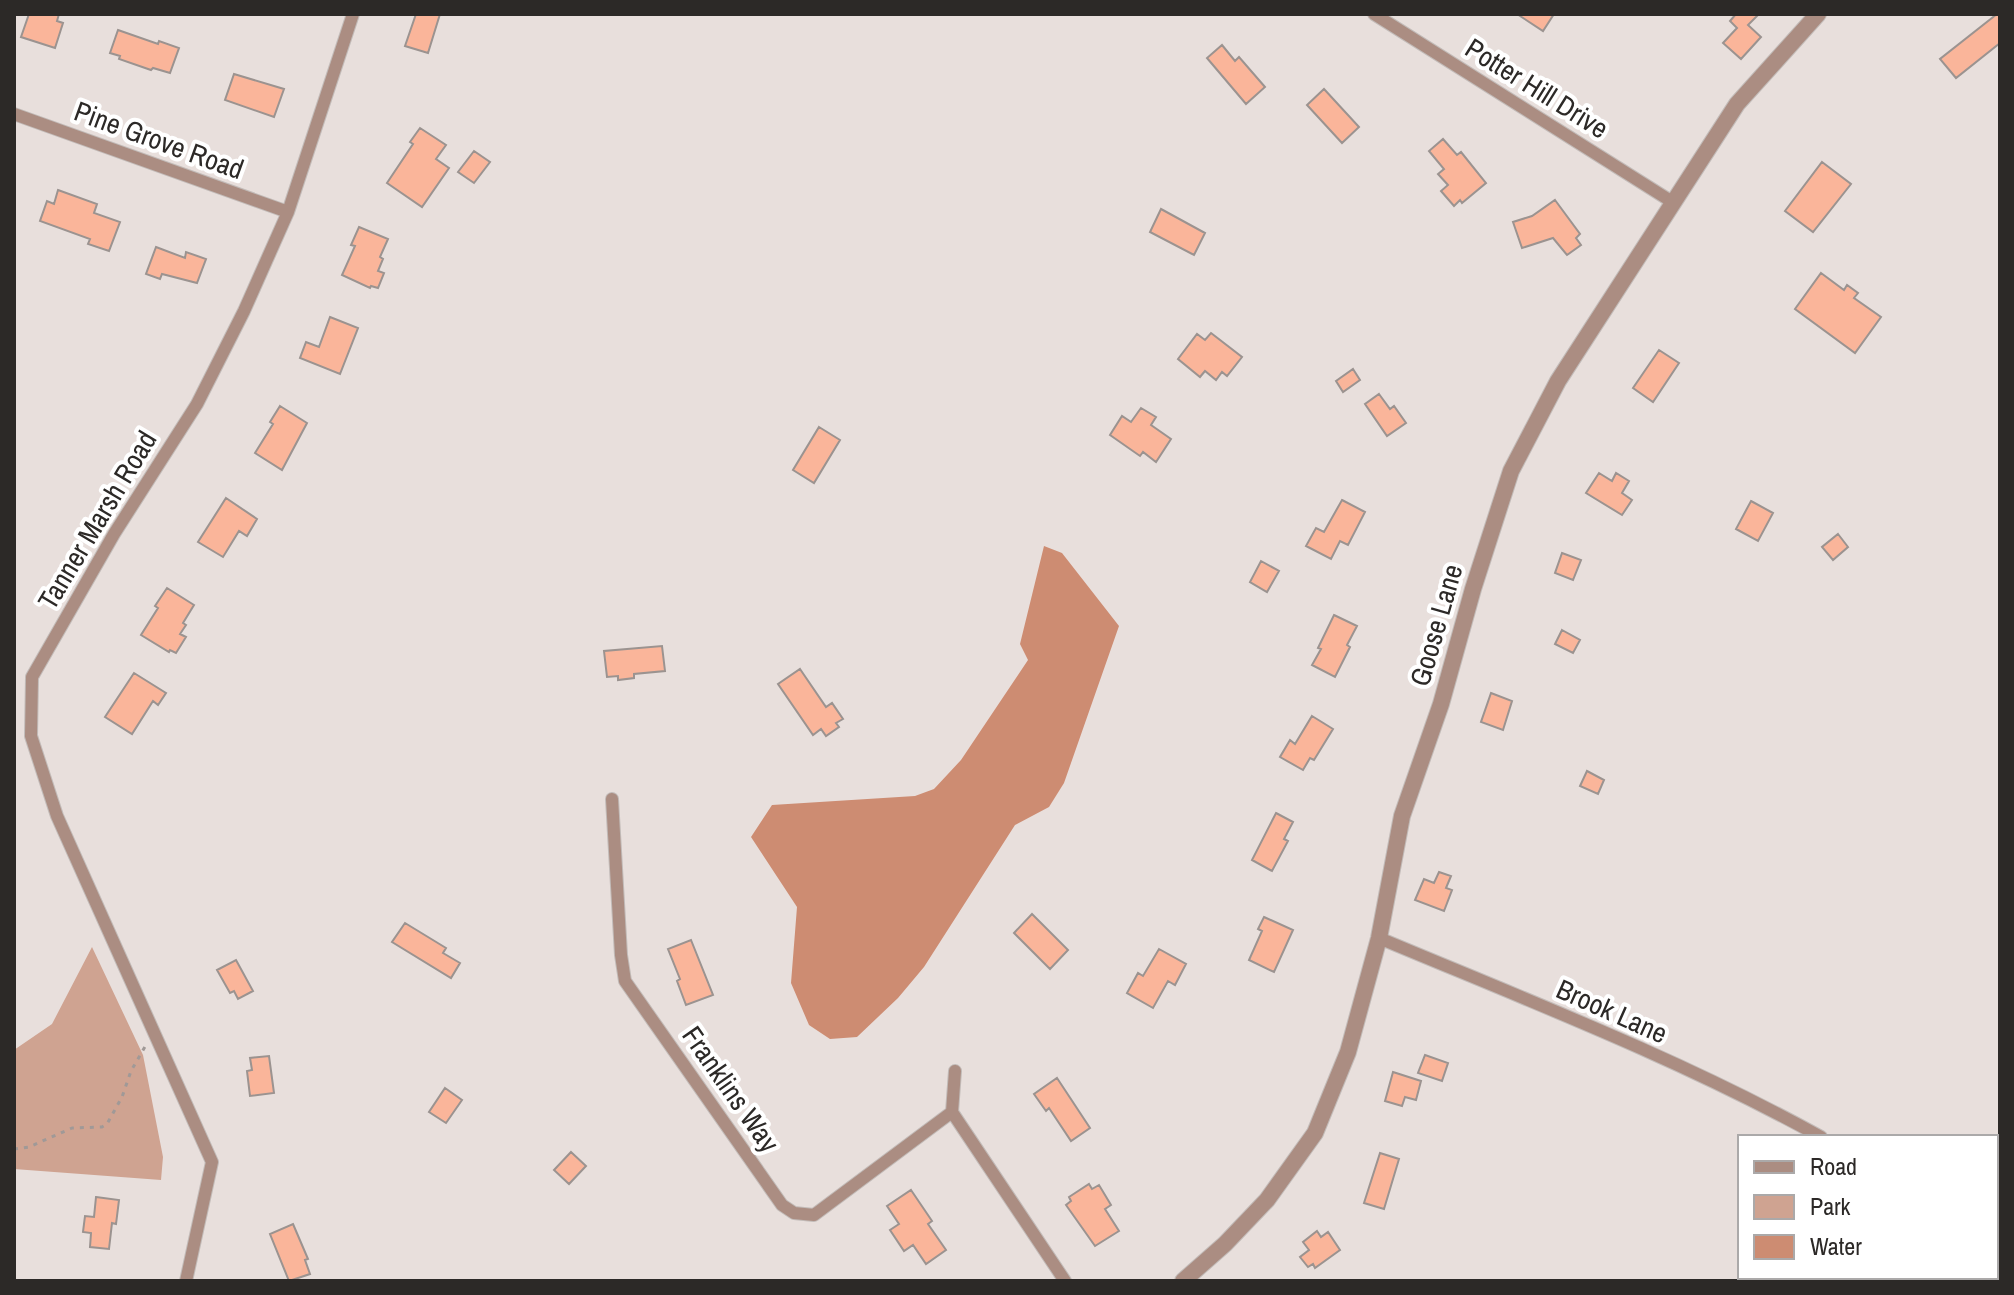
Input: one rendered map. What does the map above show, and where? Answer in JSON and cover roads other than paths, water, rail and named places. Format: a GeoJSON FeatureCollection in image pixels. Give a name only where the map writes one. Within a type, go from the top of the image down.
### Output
{"type":"FeatureCollection","features":[{"type":"Feature","properties":{"kind":"street","name":"Tanner Marsh Road"},"geometry":{"type":"LineString","coordinates":[[186,1281],[212,1162],[57,816],[31,736],[32,677],[114,534],[197,404],[244,311],[288,212],[353,14]]}},
{"type":"Feature","properties":{"kind":"street","name":"Potter Hill Drive"},"geometry":{"type":"LineString","coordinates":[[1374,14],[1674,203]]}},
{"type":"Feature","properties":{"kind":"street","name":"Goose Lane"},"geometry":{"type":"LineString","coordinates":[[1183,1281],[1225,1244],[1267,1200],[1315,1133],[1348,1052],[1379,938],[1402,816],[1441,704],[1473,589],[1511,471],[1558,381],[1737,104],[1818,14]]}},
{"type":"Feature","properties":{"kind":"street","name":"Pine Grove Road"},"geometry":{"type":"LineString","coordinates":[[14,114],[288,212]]}},
{"type":"Feature","properties":{"kind":"street","name":"Franklins Way"},"geometry":{"type":"LineString","coordinates":[[612,799],[625,981],[782,1205],[794,1213],[814,1215],[952,1112]]}},
{"type":"Feature","properties":{"kind":"street","name":"Brook Lane"},"geometry":{"type":"LineString","coordinates":[[1379,938],[1586,1025],[1817,1135]]}},
{"type":"Feature","properties":{"kind":"street"},"geometry":{"type":"LineString","coordinates":[[955,1071],[952,1112],[1065,1281]]}},
{"type":"Feature","properties":{"kind":"water"},"geometry":{"type":"Polygon","coordinates":[[[1044,546],[1062,553],[1119,626],[1064,783],[1049,807],[1015,825],[924,967],[898,998],[857,1037],[830,1039],[809,1025],[791,983],[797,907],[751,837],[772,805],[915,796],[934,789],[961,760],[1028,660],[1020,644],[1044,546]]]}}]}
